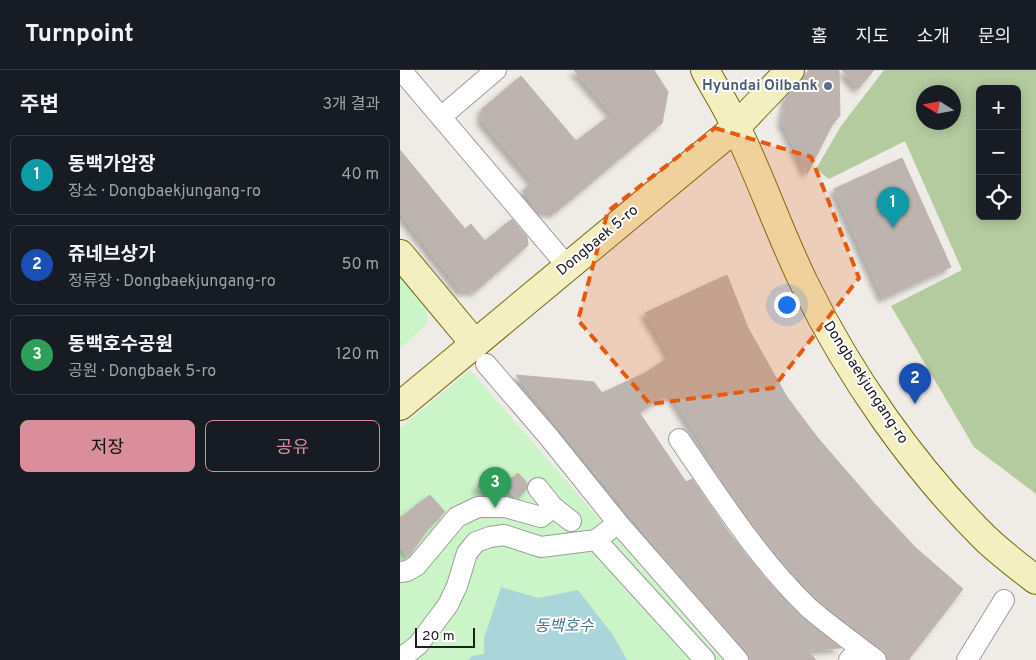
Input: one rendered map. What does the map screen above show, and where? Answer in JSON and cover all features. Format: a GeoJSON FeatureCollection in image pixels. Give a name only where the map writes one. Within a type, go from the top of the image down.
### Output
{"type":"FeatureCollection","features":[{"type":"Feature","properties":{"kind":"street"},"geometry":{"type":"LineString","coordinates":[[401,70],[568,267]]}},
{"type":"Feature","properties":{"kind":"street"},"geometry":{"type":"LineString","coordinates":[[441,117],[496,70]]}},
{"type":"Feature","properties":{"kind":"street","name":"Dongbaekjungang-ro"},"geometry":{"type":"LineString","coordinates":[[705,70],[736,127],[804,282],[858,378],[923,468],[955,506],[987,540],[1036,580]]}},
{"type":"Feature","properties":{"kind":"street","name":"Dongbaek 5-ro"},"geometry":{"type":"LineString","coordinates":[[400,406],[481,354],[568,267],[736,127],[790,70]]}},
{"type":"Feature","properties":{"kind":"street"},"geometry":{"type":"LineString","coordinates":[[400,254],[618,523],[738,660]]}},
{"type":"Feature","properties":{"kind":"street"},"geometry":{"type":"LineString","coordinates":[[679,439],[762,556],[854,654],[876,660]]}},
{"type":"Feature","properties":{"kind":"street"},"geometry":{"type":"LineString","coordinates":[[538,488],[553,507],[571,521]]}},
{"type":"Feature","properties":{"kind":"street"},"geometry":{"type":"LineString","coordinates":[[400,572],[407,571],[416,566],[457,517],[478,507],[505,507],[541,517],[553,507]]}},
{"type":"Feature","properties":{"kind":"street"},"geometry":{"type":"LineString","coordinates":[[400,659],[418,645],[448,605],[457,586],[467,553],[476,542],[504,535],[541,547],[596,540],[618,523]]}},
{"type":"Feature","properties":{"kind":"street"},"geometry":{"type":"LineString","coordinates":[[596,540],[705,660]]}},
{"type":"Feature","properties":{"kind":"street"},"geometry":{"type":"LineString","coordinates":[[967,660],[1004,600]]}},
{"type":"Feature","properties":{"kind":"highlighted area"},"geometry":{"type":"Polygon","coordinates":[[[715,128],[811,157],[859,278],[773,388],[650,404],[578,320],[608,211],[715,128]]]}},
{"type":"Feature","properties":{"kind":"green space"},"geometry":{"type":"Polygon","coordinates":[[[884,70],[1036,70],[1036,494],[974,447],[891,306],[962,270],[905,141],[829,179],[816,169],[841,126],[884,70]]]}},
{"type":"Feature","properties":{"kind":"green space"},"geometry":{"type":"Polygon","coordinates":[[[400,277],[426,308],[428,320],[424,327],[400,348],[400,277]]]}},
{"type":"Feature","properties":{"kind":"green space"},"geometry":{"type":"Polygon","coordinates":[[[470,370],[722,660],[400,660],[400,428],[470,370]]]}},
{"type":"Feature","properties":{"kind":"water","name":"동백호수"},"geometry":{"type":"Polygon","coordinates":[[[501,587],[538,598],[578,590],[613,635],[627,660],[468,660],[472,656],[484,654],[484,638],[501,587]]]}},
{"type":"Feature","properties":{"kind":"building"},"geometry":{"type":"Polygon","coordinates":[[[574,70],[654,70],[668,92],[662,123],[555,213],[536,210],[530,204],[532,202],[523,191],[533,182],[482,121],[482,109],[521,76],[576,141],[612,114],[574,70]]]}},
{"type":"Feature","properties":{"kind":"building"},"geometry":{"type":"Polygon","coordinates":[[[809,70],[839,70],[840,115],[832,125],[807,174],[782,122],[787,96],[809,70]]]}},
{"type":"Feature","properties":{"kind":"building"},"geometry":{"type":"Polygon","coordinates":[[[842,70],[874,70],[858,89],[842,70]]]}},
{"type":"Feature","properties":{"kind":"building"},"geometry":{"type":"Polygon","coordinates":[[[400,150],[465,229],[471,224],[485,241],[512,219],[527,237],[528,245],[476,291],[460,290],[400,213],[400,150]]]}},
{"type":"Feature","properties":{"kind":"building"},"geometry":{"type":"Polygon","coordinates":[[[902,158],[951,267],[883,298],[834,189],[902,158]]]}},
{"type":"Feature","properties":{"kind":"building"},"geometry":{"type":"Polygon","coordinates":[[[727,275],[748,328],[787,397],[817,437],[915,547],[963,589],[908,660],[888,660],[883,650],[823,604],[799,581],[765,541],[714,469],[717,468],[670,393],[639,412],[686,482],[692,479],[730,534],[764,577],[801,616],[841,648],[807,650],[816,660],[750,660],[747,652],[667,561],[516,375],[594,382],[602,393],[647,372],[670,356],[645,313],[727,275]]]}},
{"type":"Feature","properties":{"kind":"building"},"geometry":{"type":"Polygon","coordinates":[[[518,473],[527,483],[526,490],[518,498],[514,497],[504,485],[518,473]]]}},
{"type":"Feature","properties":{"kind":"building"},"geometry":{"type":"Polygon","coordinates":[[[491,475],[501,488],[492,495],[484,495],[477,487],[491,475]]]}},
{"type":"Feature","properties":{"kind":"building"},"geometry":{"type":"Polygon","coordinates":[[[430,495],[445,512],[428,529],[408,557],[400,547],[400,518],[430,495]]]}},
{"type":"Feature","properties":{"kind":"place","name":"Hyundai Oilbank"},"geometry":{"type":"Point","coordinates":[828,86]}},
{"type":"Feature","properties":{"kind":"place","name":"동백가압장"},"geometry":{"type":"Point","coordinates":[893,228]}},
{"type":"Feature","properties":{"kind":"place","name":"쥬네브상가"},"geometry":{"type":"Point","coordinates":[915,404]}},
{"type":"Feature","properties":{"kind":"place","name":"동백호수공원"},"geometry":{"type":"Point","coordinates":[495,508]}}]}
